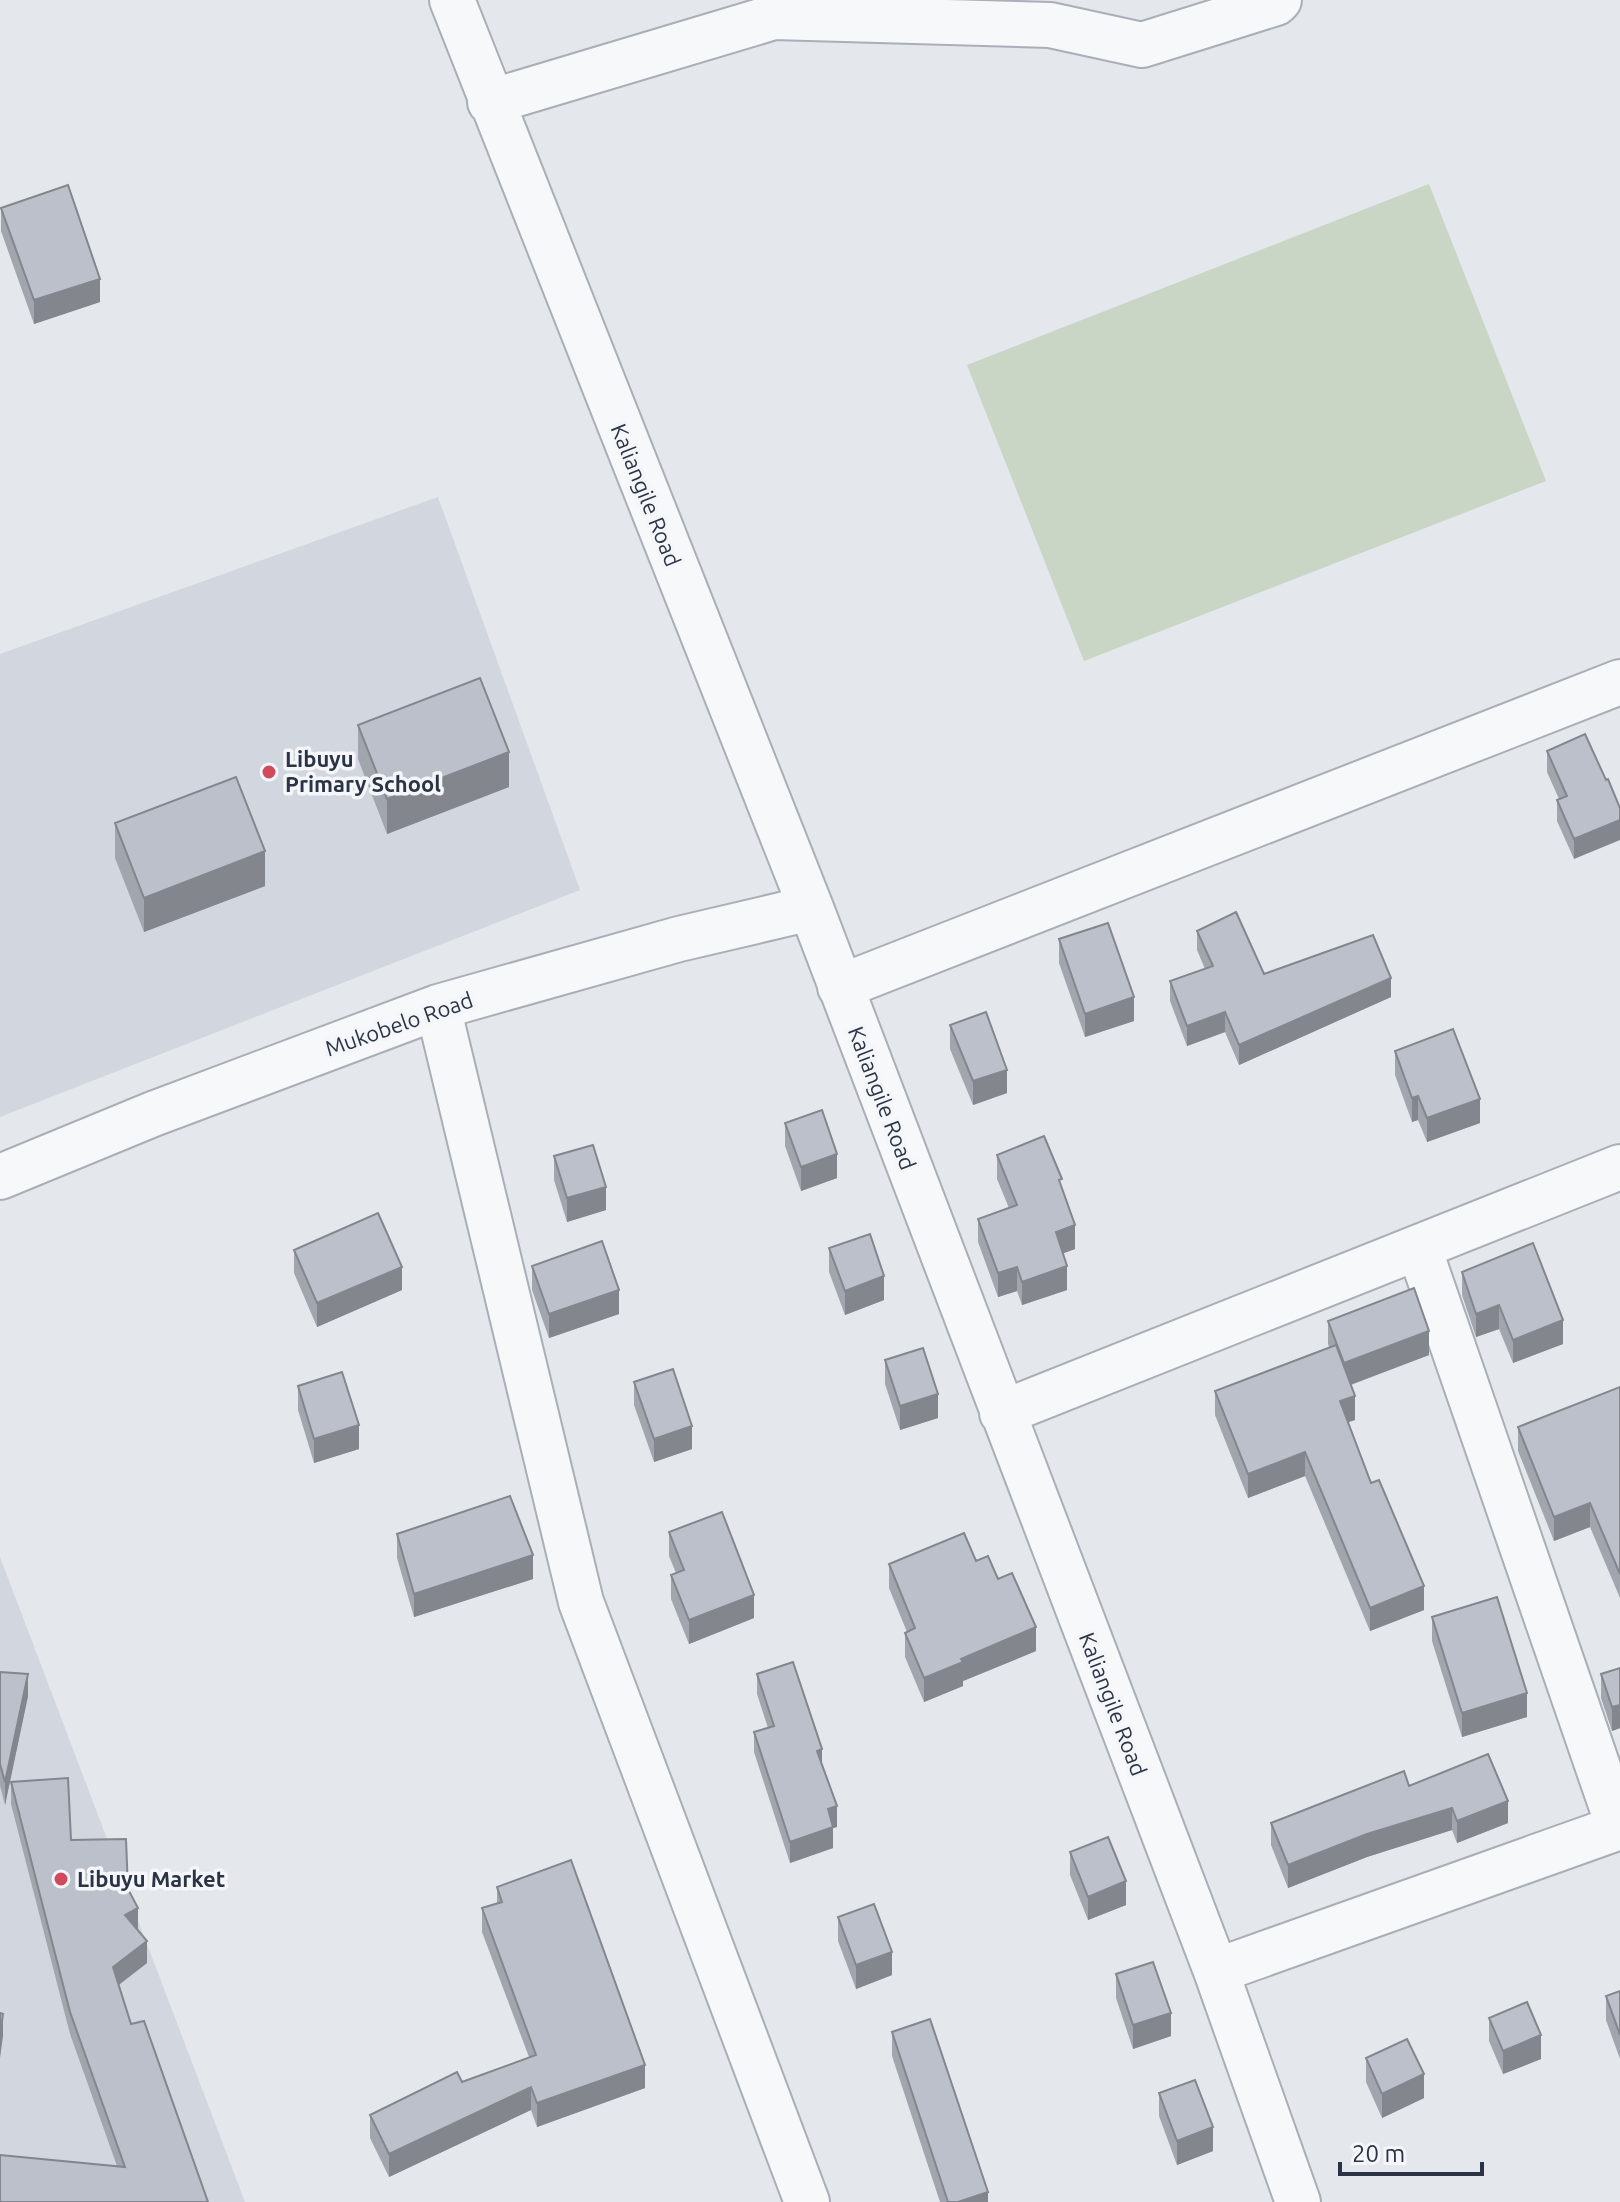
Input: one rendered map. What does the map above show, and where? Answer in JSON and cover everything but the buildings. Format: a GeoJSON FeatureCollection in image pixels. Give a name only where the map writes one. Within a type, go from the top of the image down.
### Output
{"type":"FeatureCollection","features":[{"type":"Feature","properties":{"kind":"street","name":"Kaliangile Road"},"geometry":{"type":"LineString","coordinates":[[452,0],[811,908],[1216,1971],[1298,2202]]}},
{"type":"Feature","properties":{"kind":"street"},"geometry":{"type":"LineString","coordinates":[[490,102],[774,17],[1050,25],[1142,45],[1279,0]]}},
{"type":"Feature","properties":{"kind":"street"},"geometry":{"type":"LineString","coordinates":[[840,987],[1620,682]]}},
{"type":"Feature","properties":{"kind":"street","name":"Mukobelo Road"},"geometry":{"type":"LineString","coordinates":[[0,1177],[153,1114],[438,1007],[679,939],[811,908]]}},
{"type":"Feature","properties":{"kind":"street"},"geometry":{"type":"LineString","coordinates":[[438,1007],[581,1602],[807,2202]]}},
{"type":"Feature","properties":{"kind":"street"},"geometry":{"type":"LineString","coordinates":[[1002,1413],[1620,1167]]}},
{"type":"Feature","properties":{"kind":"street"},"geometry":{"type":"LineString","coordinates":[[1216,1971],[1619,1828],[1419,1248]]}},
{"type":"Feature","properties":{"kind":"shaded area","name":"Libuyu Primary School"},"geometry":{"type":"Polygon","coordinates":[[[438,497],[580,890],[0,1117],[0,654],[438,497]]]}},
{"type":"Feature","properties":{"kind":"shaded area","name":"Libuyu Market"},"geometry":{"type":"Polygon","coordinates":[[[0,1557],[245,2202],[0,2202],[0,1557]]]}},
{"type":"Feature","properties":{"kind":"green space"},"geometry":{"type":"Polygon","coordinates":[[[1429,184],[1546,481],[1084,661],[967,365],[1429,184]]]}},
{"type":"Feature","properties":{"kind":"place","name":"Libuyu Primary School"},"geometry":{"type":"Point","coordinates":[269,772]}},
{"type":"Feature","properties":{"kind":"place","name":"Libuyu Market"},"geometry":{"type":"Point","coordinates":[61,1879]}}]}
